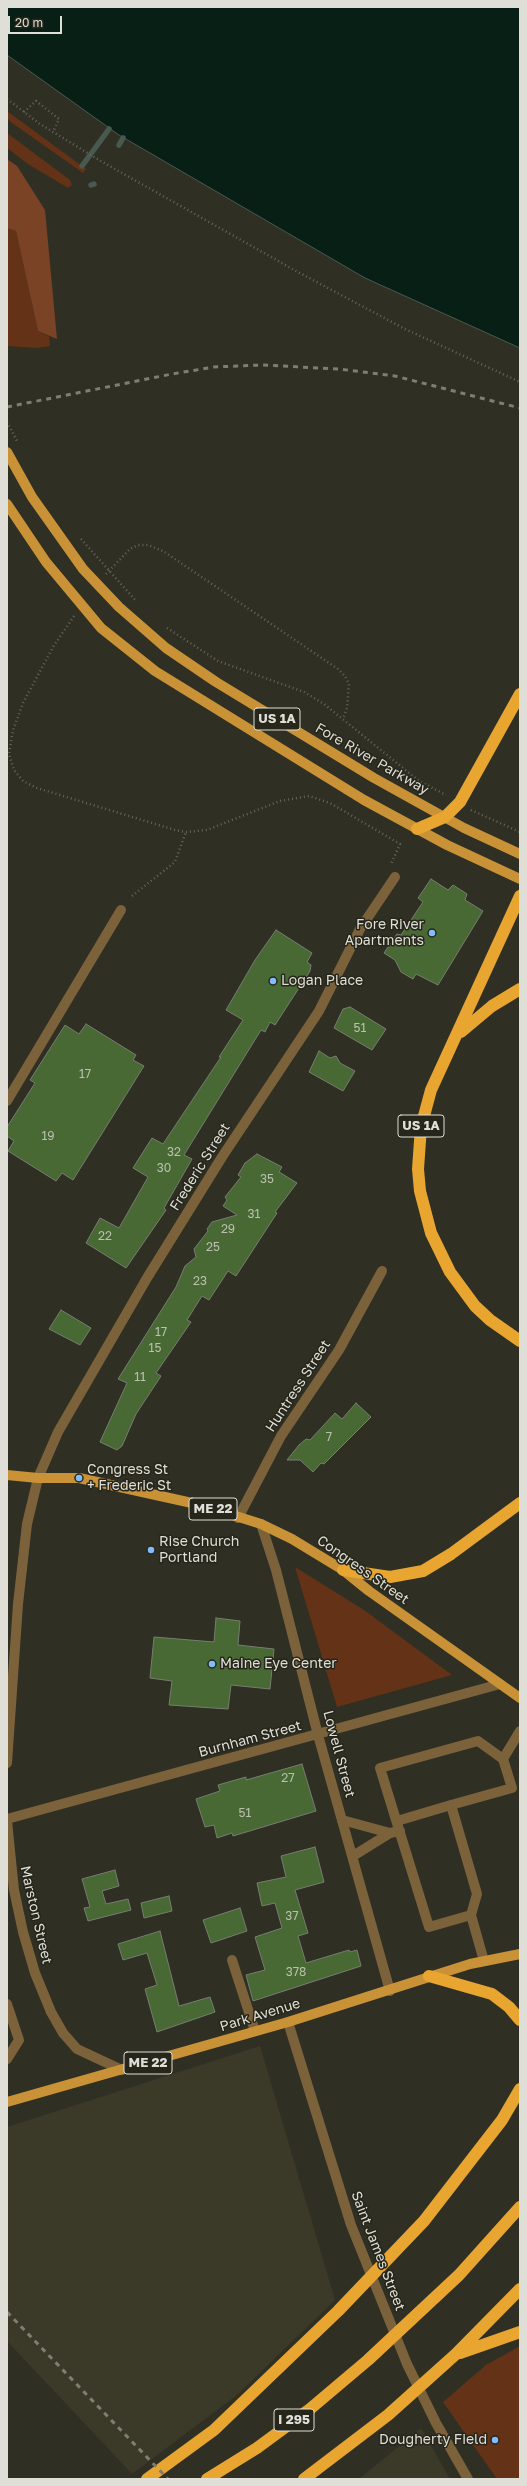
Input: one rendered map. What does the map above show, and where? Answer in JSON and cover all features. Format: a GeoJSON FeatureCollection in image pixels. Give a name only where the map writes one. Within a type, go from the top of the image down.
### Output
{"type":"FeatureCollection","features":[{"type":"Feature","properties":{"kind":"highway"},"geometry":{"type":"LineString","coordinates":[[417,829],[445,817],[460,802],[520,694]]}},
{"type":"Feature","properties":{"kind":"highway","name":"US 1A"},"geometry":{"type":"LineString","coordinates":[[520,896],[431,1090],[422,1121],[418,1162],[422,1198],[431,1233],[439,1253],[458,1284],[490,1320],[520,1341]]}},
{"type":"Feature","properties":{"kind":"highway"},"geometry":{"type":"LineString","coordinates":[[458,1034],[492,1006],[520,988]]}},
{"type":"Feature","properties":{"kind":"highway"},"geometry":{"type":"LineString","coordinates":[[343,1570],[390,1577],[423,1571],[451,1554],[520,1503]]}},
{"type":"Feature","properties":{"kind":"highway"},"geometry":{"type":"LineString","coordinates":[[429,1976],[492,1994],[509,2007],[520,2020]]}},
{"type":"Feature","properties":{"kind":"highway"},"geometry":{"type":"LineString","coordinates":[[147,2479],[214,2430],[338,2311],[434,2208],[502,2120],[520,2089]]}},
{"type":"Feature","properties":{"kind":"highway","name":"I 295"},"geometry":{"type":"LineString","coordinates":[[211,2476],[257,2448],[298,2418],[368,2360],[459,2275],[520,2207]]}},
{"type":"Feature","properties":{"kind":"highway"},"geometry":{"type":"LineString","coordinates":[[304,2479],[388,2415],[456,2354],[520,2289]]}},
{"type":"Feature","properties":{"kind":"highway"},"geometry":{"type":"LineString","coordinates":[[456,2354],[520,2332]]}},
{"type":"Feature","properties":{"kind":"main road","name":"Fore River Parkway"},"geometry":{"type":"LineString","coordinates":[[8,455],[32,497],[60,539],[83,569],[118,607],[166,648],[216,682],[374,778],[445,817],[520,854]]}},
{"type":"Feature","properties":{"kind":"main road","name":"US 1A"},"geometry":{"type":"LineString","coordinates":[[7,504],[46,562],[101,628],[155,671],[364,800],[417,829],[520,879]]}},
{"type":"Feature","properties":{"kind":"main road","name":"Congress Street"},"geometry":{"type":"LineString","coordinates":[[7,1475],[38,1478],[78,1478],[201,1505],[238,1518],[261,1524],[292,1539],[343,1570],[369,1591],[520,1698]]}},
{"type":"Feature","properties":{"kind":"main road","name":"Park Avenue"},"geometry":{"type":"LineString","coordinates":[[7,2102],[288,2022],[390,1991],[429,1976],[484,1961],[520,1954]]}},
{"type":"Feature","properties":{"kind":"street","name":"Frederic Street"},"geometry":{"type":"LineString","coordinates":[[38,1478],[58,1432],[147,1278],[222,1157],[319,1011],[360,929],[394,878]]}},
{"type":"Feature","properties":{"kind":"street"},"geometry":{"type":"LineString","coordinates":[[7,1101],[121,910]]}},
{"type":"Feature","properties":{"kind":"street","name":"Huntress Street"},"geometry":{"type":"LineString","coordinates":[[238,1518],[281,1436],[339,1350],[382,1271]]}},
{"type":"Feature","properties":{"kind":"street"},"geometry":{"type":"LineString","coordinates":[[7,1763],[10,1684],[18,1604],[27,1524],[38,1478]]}},
{"type":"Feature","properties":{"kind":"street","name":"Lowell Street"},"geometry":{"type":"LineString","coordinates":[[261,1524],[276,1570],[318,1735],[390,1991]]}},
{"type":"Feature","properties":{"kind":"street","name":"Burnham Street"},"geometry":{"type":"LineString","coordinates":[[7,1820],[500,1684]]}},
{"type":"Feature","properties":{"kind":"street"},"geometry":{"type":"LineString","coordinates":[[503,1759],[520,1731]]}},
{"type":"Feature","properties":{"kind":"street"},"geometry":{"type":"LineString","coordinates":[[353,1856],[396,1828],[451,1805],[512,1788],[503,1759],[478,1741],[380,1768],[396,1828],[429,1927],[471,1915]]}},
{"type":"Feature","properties":{"kind":"street"},"geometry":{"type":"LineString","coordinates":[[451,1805],[477,1894],[471,1915],[484,1961]]}},
{"type":"Feature","properties":{"kind":"street","name":"Marston Street"},"geometry":{"type":"LineString","coordinates":[[7,1820],[14,1890],[23,1932],[35,1973],[51,2012],[63,2033],[77,2049],[122,2070]]}},
{"type":"Feature","properties":{"kind":"street"},"geometry":{"type":"LineString","coordinates":[[342,1820],[396,1828]]}},
{"type":"Feature","properties":{"kind":"street"},"geometry":{"type":"LineString","coordinates":[[232,1960],[255,2031]]}},
{"type":"Feature","properties":{"kind":"street"},"geometry":{"type":"LineString","coordinates":[[7,2004],[18,2040],[7,2059]]}},
{"type":"Feature","properties":{"kind":"street","name":"Saint James Street"},"geometry":{"type":"LineString","coordinates":[[288,2022],[352,2225],[407,2364],[436,2423],[468,2479]]}},
{"type":"Feature","properties":{"kind":"path"},"geometry":{"type":"LineString","coordinates":[[7,99],[54,132],[99,160],[405,330],[520,382]]}},
{"type":"Feature","properties":{"kind":"path"},"geometry":{"type":"LineString","coordinates":[[24,112],[36,101],[59,119],[54,132]]}},
{"type":"Feature","properties":{"kind":"path"},"geometry":{"type":"LineString","coordinates":[[7,422],[20,447]]}},
{"type":"Feature","properties":{"kind":"path"},"geometry":{"type":"LineString","coordinates":[[79,537],[127,593],[137,602]]}},
{"type":"Feature","properties":{"kind":"path"},"geometry":{"type":"LineString","coordinates":[[103,579],[130,549],[138,545],[148,545],[163,551],[338,669],[349,684],[348,708],[343,719]]}},
{"type":"Feature","properties":{"kind":"path"},"geometry":{"type":"LineString","coordinates":[[75,614],[53,647],[20,710],[13,730],[9,754],[14,770],[23,781],[37,788],[186,832],[207,830],[280,801],[309,796],[330,803],[400,844],[386,872],[394,878]]}},
{"type":"Feature","properties":{"kind":"path"},"geometry":{"type":"LineString","coordinates":[[163,625],[178,637],[218,661],[304,692],[343,719],[419,781],[460,802],[475,812],[520,832]]}},
{"type":"Feature","properties":{"kind":"path"},"geometry":{"type":"LineString","coordinates":[[132,896],[175,862],[186,832]]}},
{"type":"Feature","properties":{"kind":"shaded area"},"geometry":{"type":"Polygon","coordinates":[[[7,7],[520,7],[520,348],[365,278],[119,135],[7,55],[7,7]]]}},
{"type":"Feature","properties":{"kind":"shaded area"},"geometry":{"type":"Polygon","coordinates":[[[7,111],[86,169],[83,173],[7,119],[7,111]]]}},
{"type":"Feature","properties":{"kind":"shaded area"},"geometry":{"type":"Polygon","coordinates":[[[7,133],[70,180],[72,185],[68,188],[28,164],[7,148],[7,133]]]}},
{"type":"Feature","properties":{"kind":"shaded area"},"geometry":{"type":"Polygon","coordinates":[[[7,159],[17,166],[45,210],[57,339],[38,331],[16,231],[7,228],[7,159]]]}},
{"type":"Feature","properties":{"kind":"shaded area"},"geometry":{"type":"Polygon","coordinates":[[[7,228],[16,231],[38,331],[49,336],[50,346],[37,348],[7,346],[7,228]]]}},
{"type":"Feature","properties":{"kind":"shaded area"},"geometry":{"type":"Polygon","coordinates":[[[295,1567],[364,1610],[452,1675],[337,1707],[295,1567]]]}},
{"type":"Feature","properties":{"kind":"shaded area"},"geometry":{"type":"Polygon","coordinates":[[[260,2046],[335,2300],[237,2395],[132,2474],[7,2341],[7,2127],[260,2046]]]}},
{"type":"Feature","properties":{"kind":"shaded area","name":"Dougherty Field"},"geometry":{"type":"Polygon","coordinates":[[[520,2346],[520,2479],[497,2479],[443,2402],[486,2365],[520,2346]]]}},
{"type":"Feature","properties":{"kind":"shaded area"},"geometry":{"type":"Polygon","coordinates":[[[421,2428],[450,2479],[359,2479],[421,2428]]]}},
{"type":"Feature","properties":{"kind":"building","name":"Fore River Apartments"},"geometry":{"type":"Polygon","coordinates":[[[431,879],[448,890],[453,885],[467,894],[465,900],[483,911],[438,985],[416,974],[413,979],[401,972],[395,960],[384,953],[397,934],[401,935],[423,902],[418,898],[431,879]]]}},
{"type":"Feature","properties":{"kind":"building"},"geometry":{"type":"Polygon","coordinates":[[[276,930],[312,953],[307,962],[311,965],[310,971],[275,1025],[270,1022],[265,1032],[261,1030],[184,1155],[192,1159],[164,1208],[166,1210],[126,1268],[86,1243],[100,1218],[119,1228],[148,1177],[133,1168],[152,1138],[163,1144],[221,1057],[219,1057],[243,1020],[226,1010],[255,960],[276,930]]]}},
{"type":"Feature","properties":{"kind":"building"},"geometry":{"type":"Polygon","coordinates":[[[350,1007],[386,1029],[372,1050],[334,1028],[343,1009],[350,1007]]]}},
{"type":"Feature","properties":{"kind":"building"},"geometry":{"type":"Polygon","coordinates":[[[86,1024],[136,1055],[133,1060],[144,1066],[73,1180],[62,1173],[56,1181],[8,1151],[14,1141],[7,1136],[7,1127],[35,1083],[30,1080],[65,1025],[79,1034],[86,1024]]]}},
{"type":"Feature","properties":{"kind":"building"},"geometry":{"type":"Polygon","coordinates":[[[319,1051],[330,1058],[336,1056],[340,1063],[355,1071],[343,1091],[309,1072],[319,1051]]]}},
{"type":"Feature","properties":{"kind":"building"},"geometry":{"type":"Polygon","coordinates":[[[257,1154],[282,1167],[279,1172],[297,1183],[275,1212],[277,1213],[236,1276],[228,1271],[209,1300],[202,1296],[187,1320],[191,1322],[156,1373],[161,1376],[136,1414],[122,1446],[117,1450],[100,1442],[127,1383],[118,1379],[176,1287],[185,1266],[196,1257],[194,1249],[208,1231],[207,1229],[212,1222],[237,1215],[223,1206],[227,1200],[225,1197],[241,1177],[238,1175],[245,1163],[257,1154]]]}},
{"type":"Feature","properties":{"kind":"building"},"geometry":{"type":"Polygon","coordinates":[[[61,1310],[91,1328],[80,1345],[49,1329],[61,1310]]]}},
{"type":"Feature","properties":{"kind":"building"},"geometry":{"type":"Polygon","coordinates":[[[356,1403],[371,1417],[324,1464],[321,1463],[313,1472],[300,1460],[287,1460],[299,1445],[306,1439],[310,1440],[335,1413],[342,1419],[356,1403]]]}},
{"type":"Feature","properties":{"kind":"building","name":"Maine Eye Center"},"geometry":{"type":"Polygon","coordinates":[[[216,1618],[240,1621],[238,1645],[274,1649],[270,1689],[231,1685],[228,1709],[169,1705],[172,1681],[150,1678],[154,1637],[214,1642],[216,1618]]]}},
{"type":"Feature","properties":{"kind":"building"},"geometry":{"type":"Polygon","coordinates":[[[302,1764],[316,1811],[233,1836],[232,1833],[217,1838],[214,1825],[205,1827],[196,1799],[220,1791],[218,1785],[246,1777],[246,1780],[302,1764]]]}},
{"type":"Feature","properties":{"kind":"building"},"geometry":{"type":"Polygon","coordinates":[[[315,1847],[324,1882],[295,1890],[308,1933],[298,1936],[306,1963],[349,1950],[350,1952],[357,1950],[361,1966],[253,2001],[246,1975],[265,1970],[255,1937],[282,1928],[275,1903],[262,1906],[257,1883],[286,1877],[281,1856],[315,1847]]]}},
{"type":"Feature","properties":{"kind":"building"},"geometry":{"type":"Polygon","coordinates":[[[115,1870],[119,1886],[102,1891],[106,1904],[128,1899],[131,1910],[88,1921],[84,1908],[90,1907],[82,1879],[115,1870]]]}},
{"type":"Feature","properties":{"kind":"building"},"geometry":{"type":"Polygon","coordinates":[[[169,1896],[172,1911],[144,1918],[141,1903],[169,1896]]]}},
{"type":"Feature","properties":{"kind":"building"},"geometry":{"type":"Polygon","coordinates":[[[240,1908],[247,1931],[211,1943],[203,1920],[240,1908]]]}},
{"type":"Feature","properties":{"kind":"building"},"geometry":{"type":"Polygon","coordinates":[[[160,1931],[179,2006],[210,1997],[215,2012],[157,2032],[145,1989],[157,1985],[147,1953],[123,1960],[118,1944],[160,1931]]]}},
{"type":"Feature","properties":{"kind":"waterway"},"geometry":{"type":"LineString","coordinates":[[82,166],[109,129]]}},
{"type":"Feature","properties":{"kind":"waterway"},"geometry":{"type":"LineString","coordinates":[[119,145],[123,138]]}},
{"type":"Feature","properties":{"kind":"railway"},"geometry":{"type":"LineString","coordinates":[[7,407],[214,367],[262,365],[339,369],[395,376],[520,408]]}},
{"type":"Feature","properties":{"kind":"railway"},"geometry":{"type":"LineString","coordinates":[[7,2312],[168,2479]]}},
{"type":"Feature","properties":{"kind":"place","name":"Fore River Apartments"},"geometry":{"type":"Point","coordinates":[432,933]}},
{"type":"Feature","properties":{"kind":"place","name":"Logan Place"},"geometry":{"type":"Point","coordinates":[273,981]}},
{"type":"Feature","properties":{"kind":"place","name":"Congress St + Frederic St"},"geometry":{"type":"Point","coordinates":[79,1478]}},
{"type":"Feature","properties":{"kind":"place","name":"Rise Church Portland"},"geometry":{"type":"Point","coordinates":[151,1550]}},
{"type":"Feature","properties":{"kind":"place","name":"Maine Eye Center"},"geometry":{"type":"Point","coordinates":[212,1664]}},
{"type":"Feature","properties":{"kind":"place","name":"Dougherty Field"},"geometry":{"type":"Point","coordinates":[495,2440]}}]}
